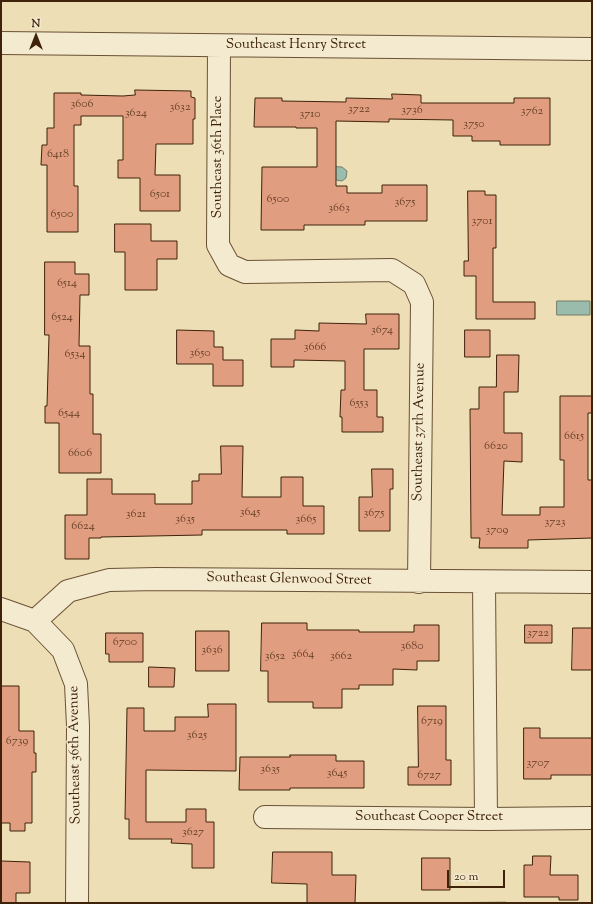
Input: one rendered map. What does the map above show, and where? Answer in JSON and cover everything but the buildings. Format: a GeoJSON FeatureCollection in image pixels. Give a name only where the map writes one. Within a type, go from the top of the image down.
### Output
{"type":"FeatureCollection","features":[{"type":"Feature","properties":{"kind":"street","name":"Southeast Henry Street"},"geometry":{"type":"LineString","coordinates":[[1,43],[592,49]]}},
{"type":"Feature","properties":{"kind":"street","name":"Southeast 36th Place"},"geometry":{"type":"LineString","coordinates":[[219,46],[218,245],[229,265],[245,272],[392,270],[414,284]]}},
{"type":"Feature","properties":{"kind":"street","name":"Southeast 37th Avenue"},"geometry":{"type":"LineString","coordinates":[[414,284],[422,302],[419,582]]}},
{"type":"Feature","properties":{"kind":"street","name":"Southeast Glenwood Street"},"geometry":{"type":"LineString","coordinates":[[35,621],[68,591],[109,580],[592,582]]}},
{"type":"Feature","properties":{"kind":"street"},"geometry":{"type":"LineString","coordinates":[[484,582],[486,819]]}},
{"type":"Feature","properties":{"kind":"street"},"geometry":{"type":"LineString","coordinates":[[1,609],[35,621]]}},
{"type":"Feature","properties":{"kind":"street","name":"Southeast 36th Avenue"},"geometry":{"type":"LineString","coordinates":[[35,621],[63,650],[76,684],[78,726],[77,903]]}},
{"type":"Feature","properties":{"kind":"street","name":"Southeast Cooper Street"},"geometry":{"type":"LineString","coordinates":[[266,817],[486,819],[592,818]]}},
{"type":"Feature","properties":{"kind":"shaded area"},"geometry":{"type":"Polygon","coordinates":[[[325,166],[342,167],[347,171],[346,178],[342,181],[336,180],[325,166]]]}},
{"type":"Feature","properties":{"kind":"shaded area"},"geometry":{"type":"Polygon","coordinates":[[[557,301],[590,301],[590,315],[557,315],[557,301]]]}},
{"type":"Feature","properties":{"kind":"shaded area"},"geometry":{"type":"Polygon","coordinates":[[[506,901],[506,903],[466,903],[466,902],[506,901]]]}}]}
